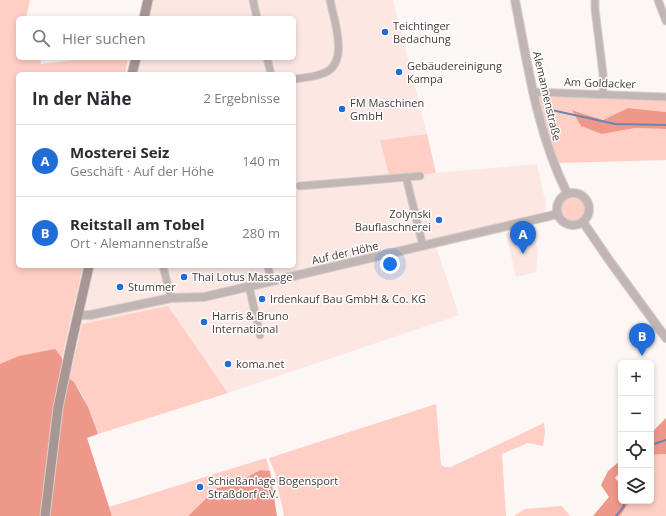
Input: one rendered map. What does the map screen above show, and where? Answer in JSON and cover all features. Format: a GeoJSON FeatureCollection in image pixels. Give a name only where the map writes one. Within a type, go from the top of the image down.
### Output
{"type":"FeatureCollection","features":[{"type":"Feature","properties":{"kind":"main road"},"geometry":{"type":"LineString","coordinates":[[144,16],[148,0]]}},
{"type":"Feature","properties":{"kind":"main road"},"geometry":{"type":"LineString","coordinates":[[132,72],[136,60]]}},
{"type":"Feature","properties":{"kind":"main road"},"geometry":{"type":"LineString","coordinates":[[45,516],[56,421],[89,268]]}},
{"type":"Feature","properties":{"kind":"street"},"geometry":{"type":"LineString","coordinates":[[253,0],[257,16]]}},
{"type":"Feature","properties":{"kind":"street"},"geometry":{"type":"LineString","coordinates":[[296,79],[325,73],[336,64],[340,46],[330,0]]}},
{"type":"Feature","properties":{"kind":"street","name":"Alemannenstraße"},"geometry":{"type":"LineString","coordinates":[[515,0],[533,92],[546,144],[553,165],[567,194]]}},
{"type":"Feature","properties":{"kind":"street"},"geometry":{"type":"LineString","coordinates":[[595,0],[603,74],[603,94]]}},
{"type":"Feature","properties":{"kind":"street"},"geometry":{"type":"LineString","coordinates":[[658,0],[666,21]]}},
{"type":"Feature","properties":{"kind":"street"},"geometry":{"type":"LineString","coordinates":[[268,60],[270,72]]}},
{"type":"Feature","properties":{"kind":"street","name":"Am Goldacker"},"geometry":{"type":"LineString","coordinates":[[533,92],[666,97]]}},
{"type":"Feature","properties":{"kind":"street"},"geometry":{"type":"LineString","coordinates":[[300,186],[420,176]]}},
{"type":"Feature","properties":{"kind":"street"},"geometry":{"type":"LineString","coordinates":[[406,177],[423,246]]}},
{"type":"Feature","properties":{"kind":"street"},"geometry":{"type":"LineString","coordinates":[[577,192],[588,200],[590,207],[589,214],[583,222],[576,225],[562,221],[558,214],[558,204],[561,198],[567,194],[577,192]]}},
{"type":"Feature","properties":{"kind":"street","name":"Auf der Höhe"},"geometry":{"type":"LineString","coordinates":[[78,315],[90,315],[171,298],[204,297],[558,214]]}},
{"type":"Feature","properties":{"kind":"street"},"geometry":{"type":"LineString","coordinates":[[583,222],[666,338]]}},
{"type":"Feature","properties":{"kind":"street"},"geometry":{"type":"LineString","coordinates":[[164,268],[171,298]]}},
{"type":"Feature","properties":{"kind":"street"},"geometry":{"type":"LineString","coordinates":[[268,268],[271,281]]}},
{"type":"Feature","properties":{"kind":"street"},"geometry":{"type":"LineString","coordinates":[[248,286],[260,335]]}},
{"type":"Feature","properties":{"kind":"shaded area"},"geometry":{"type":"Polygon","coordinates":[[[0,0],[30,0],[26,16],[16,16],[16,60],[40,60],[41,64],[75,60],[128,60],[125,72],[16,72],[16,268],[83,268],[62,358],[55,350],[0,364],[0,0]]]}},
{"type":"Feature","properties":{"kind":"shaded area"},"geometry":{"type":"Polygon","coordinates":[[[152,0],[393,0],[427,134],[380,140],[390,178],[537,164],[546,205],[544,215],[434,241],[459,315],[228,393],[168,306],[82,324],[94,268],[296,268],[296,72],[136,72],[139,60],[296,60],[296,16],[148,16],[152,0]]]}},
{"type":"Feature","properties":{"kind":"shaded area"},"geometry":{"type":"Polygon","coordinates":[[[538,95],[666,99],[666,112],[628,108],[603,120],[573,110],[602,134],[635,128],[666,129],[666,160],[558,163],[553,160],[538,95]]]}},
{"type":"Feature","properties":{"kind":"shaded area"},"geometry":{"type":"Polygon","coordinates":[[[628,108],[666,112],[666,129],[635,128],[602,134],[581,126],[572,110],[603,120],[628,108]]]}},
{"type":"Feature","properties":{"kind":"shaded area"},"geometry":{"type":"Polygon","coordinates":[[[427,134],[436,173],[390,179],[380,140],[427,134]]]}},
{"type":"Feature","properties":{"kind":"shaded area"},"geometry":{"type":"Polygon","coordinates":[[[573,195],[583,198],[586,208],[583,218],[573,221],[563,218],[560,208],[563,198],[573,195]]]}},
{"type":"Feature","properties":{"kind":"shaded area"},"geometry":{"type":"Polygon","coordinates":[[[532,227],[538,251],[536,272],[516,277],[506,233],[532,227]]]}},
{"type":"Feature","properties":{"kind":"shaded area"},"geometry":{"type":"Polygon","coordinates":[[[168,306],[228,393],[98,434],[83,396],[79,389],[69,379],[82,324],[168,306]]]}},
{"type":"Feature","properties":{"kind":"shaded area"},"geometry":{"type":"Polygon","coordinates":[[[55,349],[62,358],[64,375],[74,382],[88,407],[98,434],[87,438],[112,516],[0,516],[0,364],[19,356],[55,349]]]}},
{"type":"Feature","properties":{"kind":"shaded area"},"geometry":{"type":"Polygon","coordinates":[[[436,404],[441,465],[445,467],[451,467],[544,423],[545,432],[543,446],[528,443],[502,454],[506,516],[284,516],[275,473],[269,458],[436,404]]]}},
{"type":"Feature","properties":{"kind":"shaded area"},"geometry":{"type":"Polygon","coordinates":[[[666,418],[666,454],[654,455],[654,430],[666,418]]]}},
{"type":"Feature","properties":{"kind":"shaded area"},"geometry":{"type":"Polygon","coordinates":[[[666,454],[666,516],[620,516],[628,504],[654,504],[654,455],[666,454]]]}},
{"type":"Feature","properties":{"kind":"shaded area","name":"Schießanlage Bogensport Straßdorf e.V."},"geometry":{"type":"Polygon","coordinates":[[[266,458],[270,471],[260,470],[233,485],[217,488],[188,516],[112,516],[109,507],[266,458]]]}},
{"type":"Feature","properties":{"kind":"shaded area"},"geometry":{"type":"Polygon","coordinates":[[[618,463],[618,474],[615,478],[618,482],[618,504],[628,504],[620,516],[593,516],[609,497],[601,485],[608,471],[618,463]]]}},
{"type":"Feature","properties":{"kind":"shaded area"},"geometry":{"type":"Polygon","coordinates":[[[260,470],[270,471],[277,516],[188,516],[217,488],[233,485],[260,470]]]}},
{"type":"Feature","properties":{"kind":"shaded area"},"geometry":{"type":"Polygon","coordinates":[[[562,506],[570,516],[514,516],[525,509],[562,506]]]}},
{"type":"Feature","properties":{"kind":"waterway"},"geometry":{"type":"LineString","coordinates":[[547,109],[615,124],[666,125]]}},
{"type":"Feature","properties":{"kind":"waterway"},"geometry":{"type":"LineString","coordinates":[[654,444],[666,440]]}},
{"type":"Feature","properties":{"kind":"waterway"},"geometry":{"type":"LineString","coordinates":[[616,516],[624,506],[624,504]]}},
{"type":"Feature","properties":{"kind":"place","name":"Teichtinger Bedachung"},"geometry":{"type":"Point","coordinates":[385,32]}},
{"type":"Feature","properties":{"kind":"place","name":"Gebäudereinigung Kampa"},"geometry":{"type":"Point","coordinates":[399,72]}},
{"type":"Feature","properties":{"kind":"place","name":"FM Maschinen GmbH"},"geometry":{"type":"Point","coordinates":[342,109]}},
{"type":"Feature","properties":{"kind":"place","name":"Zolynski Bauflaschnerei"},"geometry":{"type":"Point","coordinates":[439,220]}},
{"type":"Feature","properties":{"kind":"place","name":"Mosterei Seiz"},"geometry":{"type":"Point","coordinates":[523,254]}},
{"type":"Feature","properties":{"kind":"place","name":"Thai Lotus Massage"},"geometry":{"type":"Point","coordinates":[184,277]}},
{"type":"Feature","properties":{"kind":"place","name":"Stummer"},"geometry":{"type":"Point","coordinates":[120,287]}},
{"type":"Feature","properties":{"kind":"place","name":"Irdenkauf Bau GmbH & Co. KG"},"geometry":{"type":"Point","coordinates":[262,299]}},
{"type":"Feature","properties":{"kind":"place","name":"Harris & Bruno International"},"geometry":{"type":"Point","coordinates":[204,322]}},
{"type":"Feature","properties":{"kind":"place","name":"Reitstall am Tobel"},"geometry":{"type":"Point","coordinates":[642,356]}},
{"type":"Feature","properties":{"kind":"place","name":"koma.net"},"geometry":{"type":"Point","coordinates":[228,364]}},
{"type":"Feature","properties":{"kind":"place","name":"Schießanlage Bogensport Straßdorf e.V."},"geometry":{"type":"Point","coordinates":[200,487]}}]}
